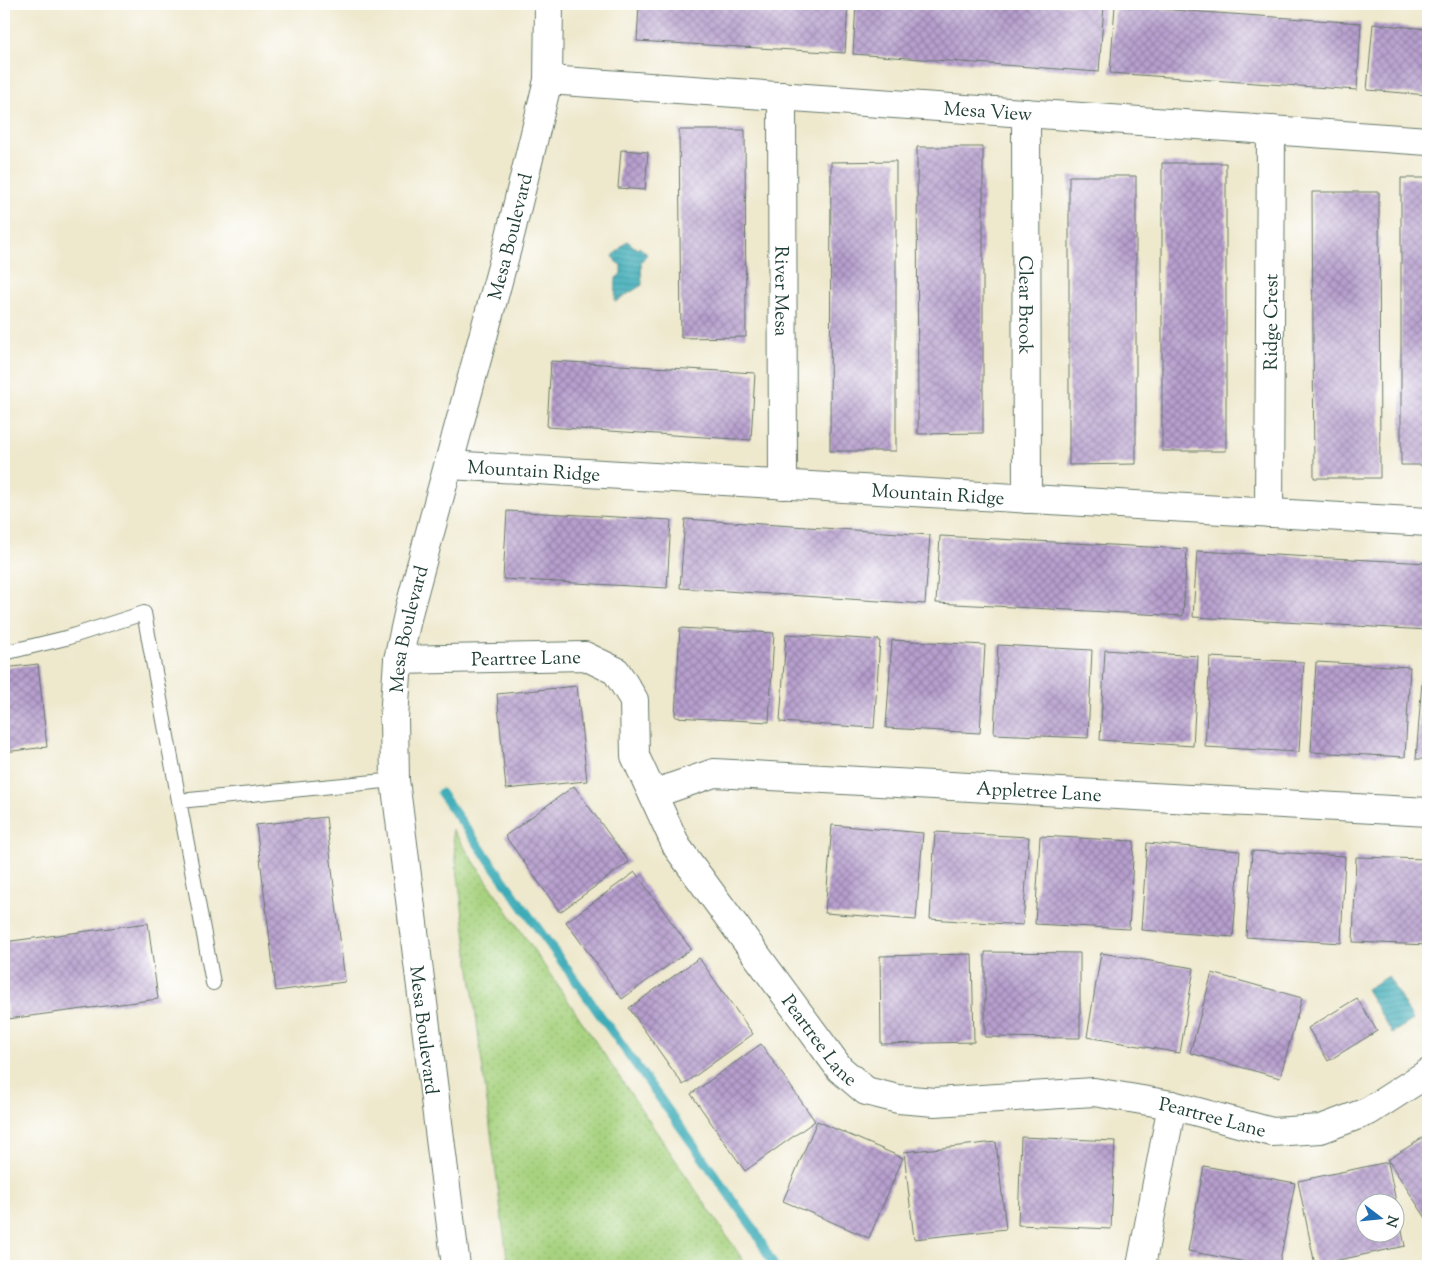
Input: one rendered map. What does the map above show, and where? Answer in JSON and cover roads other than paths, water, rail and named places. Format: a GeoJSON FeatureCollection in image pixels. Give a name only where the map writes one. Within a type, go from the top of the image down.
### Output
{"type":"FeatureCollection","features":[{"type":"Feature","properties":{"kind":"street","name":"Mesa Boulevard"},"geometry":{"type":"LineString","coordinates":[[456,1266],[395,780],[394,718],[398,660],[409,610],[507,248],[548,80],[549,4]]}},
{"type":"Feature","properties":{"kind":"street","name":"Mesa View"},"geometry":{"type":"LineString","coordinates":[[548,80],[1428,140]]}},
{"type":"Feature","properties":{"kind":"street","name":"River Mesa"},"geometry":{"type":"LineString","coordinates":[[782,96],[783,485]]}},
{"type":"Feature","properties":{"kind":"street","name":"Clear Brook"},"geometry":{"type":"LineString","coordinates":[[1026,113],[1027,499]]}},
{"type":"Feature","properties":{"kind":"street","name":"Ridge Crest"},"geometry":{"type":"LineString","coordinates":[[1269,513],[1271,130]]}},
{"type":"Feature","properties":{"kind":"street","name":"Mountain Ridge"},"geometry":{"type":"LineString","coordinates":[[449,465],[1428,522]]}},
{"type":"Feature","properties":{"kind":"street","name":"Peartree Lane"},"geometry":{"type":"LineString","coordinates":[[398,660],[585,656],[616,671],[634,700],[635,756],[677,847],[840,1069],[866,1091],[898,1099],[935,1102],[1094,1092],[1172,1105],[1272,1132],[1321,1129],[1369,1111],[1428,1073]]}},
{"type":"Feature","properties":{"kind":"street","name":"Appletree Lane"},"geometry":{"type":"LineString","coordinates":[[653,794],[714,773],[1428,812]]}},
{"type":"Feature","properties":{"kind":"street"},"geometry":{"type":"LineString","coordinates":[[1141,1266],[1172,1105]]}},
{"type":"Feature","properties":{"kind":"lane"},"geometry":{"type":"LineString","coordinates":[[4,653],[66,638],[144,613],[213,983]]}},
{"type":"Feature","properties":{"kind":"lane"},"geometry":{"type":"LineString","coordinates":[[179,801],[395,780]]}},
{"type":"Feature","properties":{"kind":"water"},"geometry":{"type":"Polygon","coordinates":[[[627,241],[637,249],[639,247],[647,254],[641,262],[642,285],[615,302],[616,278],[621,274],[621,265],[616,262],[613,256],[627,241]]]}},
{"type":"Feature","properties":{"kind":"water"},"geometry":{"type":"Polygon","coordinates":[[[1388,976],[1413,1020],[1392,1033],[1366,989],[1388,976]]]}},
{"type":"Feature","properties":{"kind":"waterway"},"geometry":{"type":"LineString","coordinates":[[441,793],[755,1231],[774,1266]]}}]}
